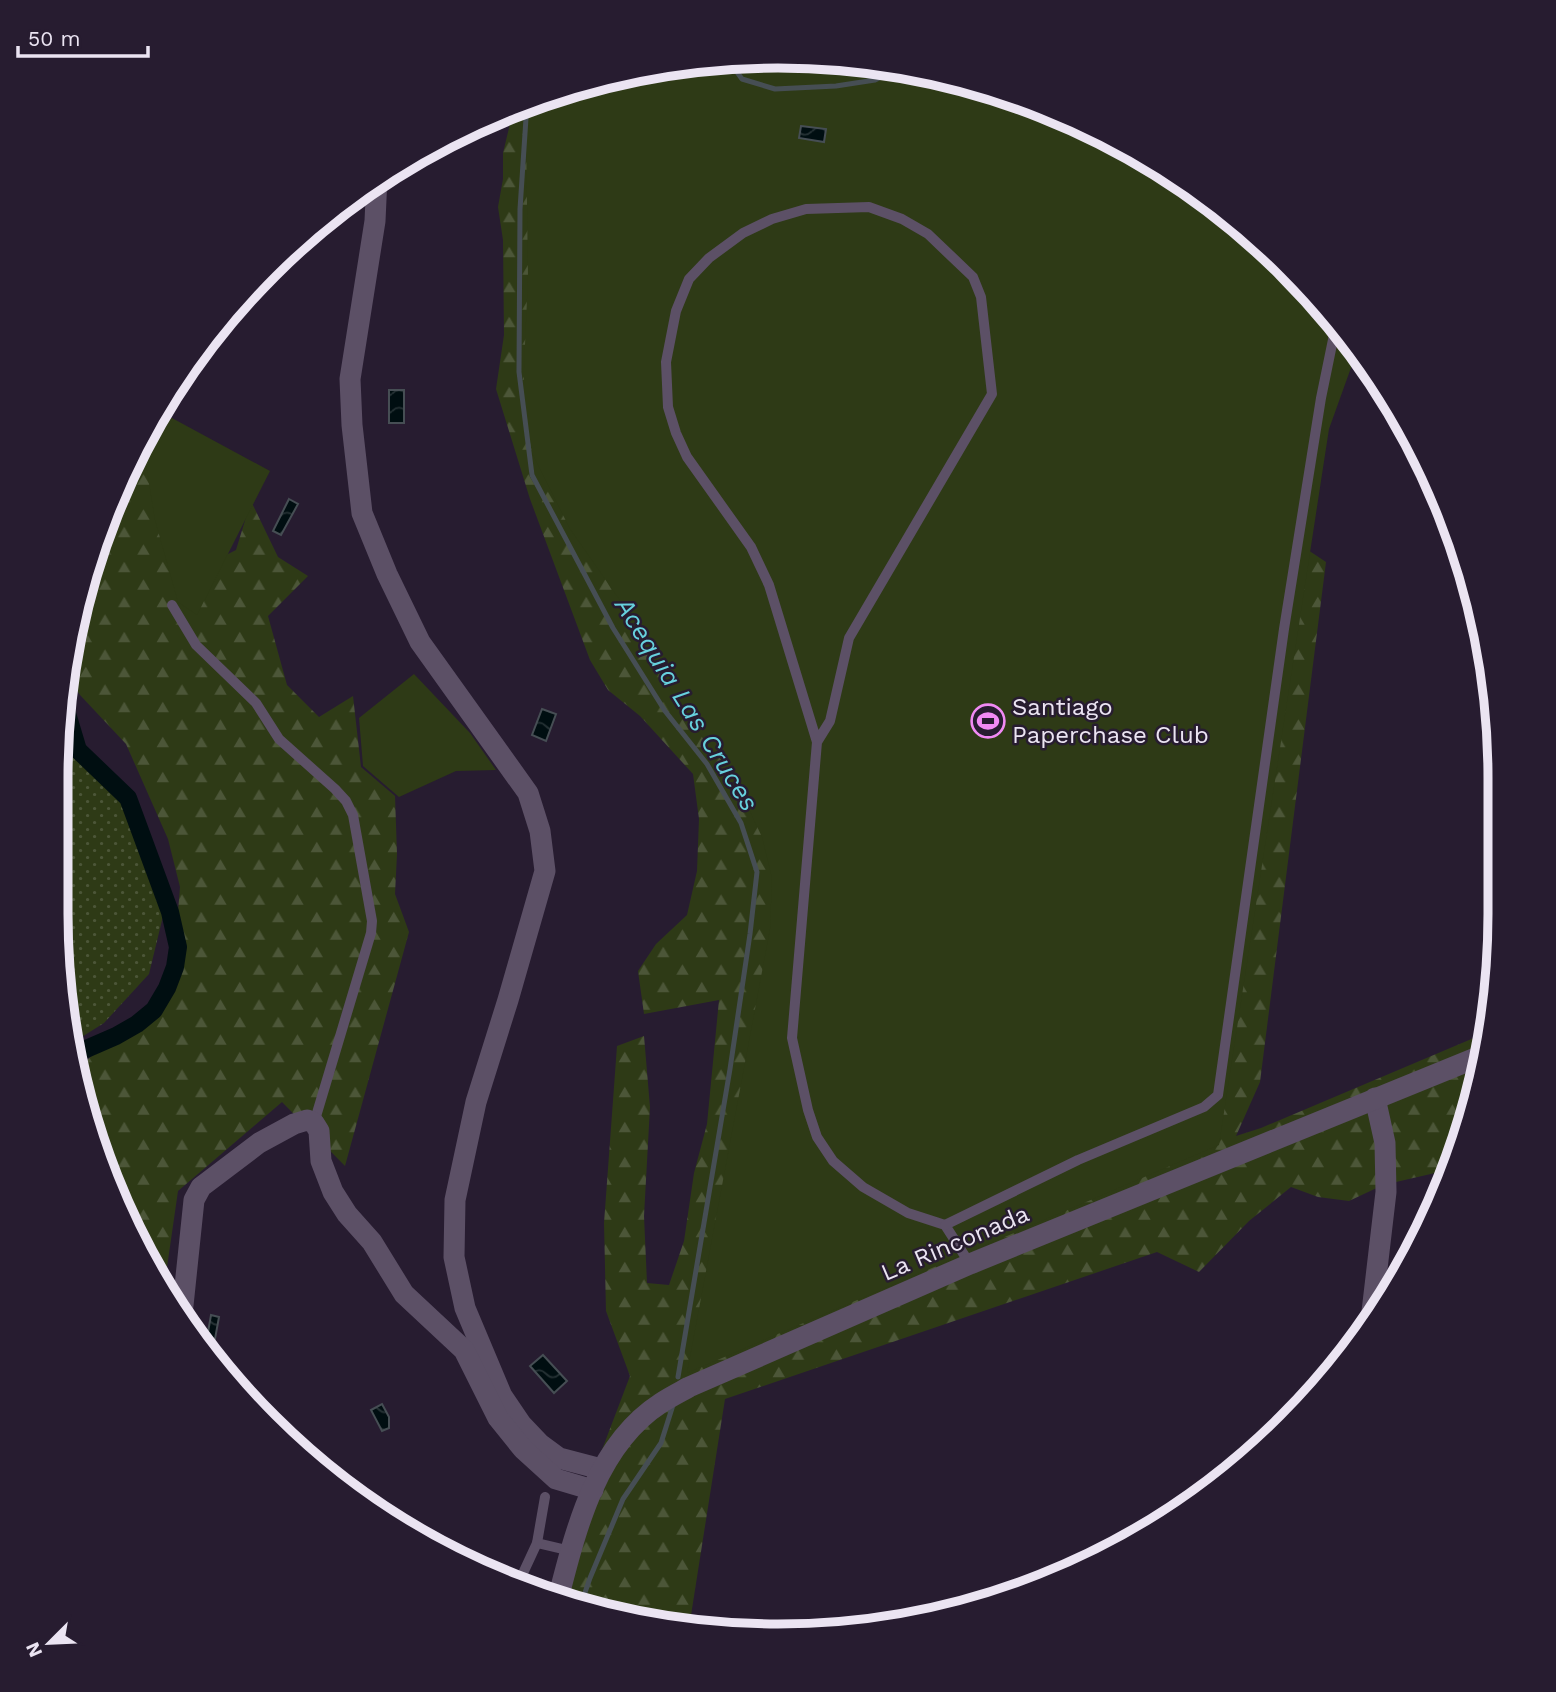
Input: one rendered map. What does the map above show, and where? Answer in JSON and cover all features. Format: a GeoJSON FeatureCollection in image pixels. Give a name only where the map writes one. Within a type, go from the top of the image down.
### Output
{"type":"FeatureCollection","features":[{"type":"Feature","properties":{"kind":"street"},"geometry":{"type":"LineString","coordinates":[[376,194],[375,221],[350,379],[362,513],[387,574],[420,642],[528,793],[540,831],[545,871],[476,1102],[455,1200],[454,1257],[465,1308],[502,1395],[521,1424],[540,1444],[559,1458],[601,1469]]}},
{"type":"Feature","properties":{"kind":"street","name":"La Rinconada"},"geometry":{"type":"LineString","coordinates":[[561,1589],[571,1550],[601,1469],[637,1423],[659,1403],[689,1387],[970,1264],[1472,1059]]}},
{"type":"Feature","properties":{"kind":"street"},"geometry":{"type":"LineString","coordinates":[[1373,1300],[1386,1192],[1385,1143],[1376,1098]]}},
{"type":"Feature","properties":{"kind":"street"},"geometry":{"type":"LineString","coordinates":[[183,1300],[194,1200],[201,1187],[260,1143],[294,1124],[307,1120],[314,1123],[319,1131],[321,1161],[340,1203],[372,1242],[404,1294],[464,1350],[498,1419],[523,1449],[556,1479],[593,1490]]}},
{"type":"Feature","properties":{"kind":"lane"},"geometry":{"type":"LineString","coordinates":[[817,742],[830,721],[849,638],[992,394],[981,297],[973,277],[928,234],[902,219],[869,207],[806,209],[772,219],[743,233],[709,258],[689,279],[676,311],[666,362],[668,407],[687,457],[751,547],[769,585],[817,742],[792,1038],[808,1110],[817,1137],[833,1161],[863,1187],[908,1213],[945,1225],[970,1264]]}},
{"type":"Feature","properties":{"kind":"lane"},"geometry":{"type":"LineString","coordinates":[[945,1225],[1078,1160],[1204,1107],[1218,1095],[1284,629],[1321,398],[1334,337]]}},
{"type":"Feature","properties":{"kind":"lane"},"geometry":{"type":"LineString","coordinates":[[172,605],[196,645],[256,703],[279,738],[335,789],[346,801],[353,815],[372,921],[371,933],[314,1123]]}},
{"type":"Feature","properties":{"kind":"lane"},"geometry":{"type":"LineString","coordinates":[[522,1576],[537,1543],[545,1497]]}},
{"type":"Feature","properties":{"kind":"lane"},"geometry":{"type":"LineString","coordinates":[[537,1543],[571,1550]]}},
{"type":"Feature","properties":{"kind":"green space","name":"Santiago Paperchase Club"},"geometry":{"type":"Polygon","coordinates":[[[778,68],[871,74],[962,92],[1050,122],[1092,141],[1172,188],[1246,244],[1280,276],[1312,310],[1353,363],[1329,429],[1219,1145],[687,1373],[770,929],[772,878],[762,837],[726,766],[681,710],[645,636],[570,529],[532,453],[524,410],[528,276],[528,114],[594,92],[685,74],[732,70],[778,68]]]}},
{"type":"Feature","properties":{"kind":"green space","name":"Santiago Paperchase Club"},"geometry":{"type":"Polygon","coordinates":[[[791,69],[1269,524],[1326,562],[1260,1082],[1236,1136],[1261,1128],[1477,1037],[1464,1098],[1439,1172],[1383,1185],[1349,1201],[1318,1197],[1291,1187],[1249,1221],[1199,1272],[1157,1252],[725,1399],[690,1618],[594,1600],[555,1587],[559,1563],[630,1376],[606,1311],[604,1223],[617,1046],[644,1036],[650,1107],[644,1216],[647,1283],[669,1285],[684,1241],[694,1173],[707,1124],[719,1000],[644,1014],[638,971],[656,944],[687,915],[697,871],[699,819],[693,774],[640,716],[608,690],[590,660],[530,499],[496,389],[504,335],[503,240],[498,207],[503,179],[503,153],[511,120],[594,92],[685,74],[791,69]]]}},
{"type":"Feature","properties":{"kind":"green space"},"geometry":{"type":"Polygon","coordinates":[[[168,416],[270,471],[197,615],[178,602],[155,520],[145,458],[168,416]]]}},
{"type":"Feature","properties":{"kind":"green space"},"geometry":{"type":"Polygon","coordinates":[[[162,425],[159,431],[208,564],[236,550],[251,501],[278,557],[308,576],[268,616],[287,685],[319,717],[353,696],[361,767],[395,796],[395,894],[409,932],[345,1166],[282,1102],[178,1191],[166,1274],[122,1186],[92,1098],[84,1062],[108,1043],[123,1038],[163,984],[176,936],[180,887],[168,839],[126,744],[80,695],[74,685],[92,594],[122,506],[162,425]]]}},
{"type":"Feature","properties":{"kind":"green space"},"geometry":{"type":"Polygon","coordinates":[[[414,674],[470,733],[496,770],[456,771],[399,797],[363,766],[359,718],[414,674]]]}},
{"type":"Feature","properties":{"kind":"green space"},"geometry":{"type":"Polygon","coordinates":[[[71,722],[84,749],[116,779],[132,815],[164,912],[149,974],[104,1023],[80,1038],[74,1007],[68,914],[71,722]]]}},
{"type":"Feature","properties":{"kind":"water"},"geometry":{"type":"Polygon","coordinates":[[[801,126],[826,129],[824,142],[799,138],[801,126]]]}},
{"type":"Feature","properties":{"kind":"water"},"geometry":{"type":"Polygon","coordinates":[[[389,390],[404,390],[404,423],[389,423],[389,390]]]}},
{"type":"Feature","properties":{"kind":"water"},"geometry":{"type":"Polygon","coordinates":[[[289,499],[298,504],[281,535],[273,531],[289,499]]]}},
{"type":"Feature","properties":{"kind":"water"},"geometry":{"type":"Polygon","coordinates":[[[542,709],[556,714],[546,741],[532,735],[542,709]]]}},
{"type":"Feature","properties":{"kind":"water"},"geometry":{"type":"Polygon","coordinates":[[[211,1315],[219,1317],[215,1339],[207,1335],[211,1315]]]}},
{"type":"Feature","properties":{"kind":"water"},"geometry":{"type":"Polygon","coordinates":[[[543,1355],[567,1381],[554,1393],[530,1366],[543,1355]]]}},
{"type":"Feature","properties":{"kind":"water"},"geometry":{"type":"Polygon","coordinates":[[[382,1404],[389,1417],[389,1428],[382,1431],[371,1410],[382,1404]]]}},
{"type":"Feature","properties":{"kind":"waterway"},"geometry":{"type":"LineString","coordinates":[[735,70],[742,79],[775,89],[836,86],[875,80],[883,76]]}},
{"type":"Feature","properties":{"kind":"waterway","name":"Acequia Las Cruces"},"geometry":{"type":"LineString","coordinates":[[526,115],[520,209],[519,372],[532,475],[613,628],[665,711],[707,764],[741,823],[757,872],[730,1069],[678,1377]]}},
{"type":"Feature","properties":{"kind":"waterway"},"geometry":{"type":"LineString","coordinates":[[71,725],[78,750],[128,798],[170,912],[178,947],[175,967],[154,1010],[116,1036],[82,1051]]}},
{"type":"Feature","properties":{"kind":"waterway","name":"Acequia Las Cruces"},"geometry":{"type":"LineString","coordinates":[[584,1597],[623,1499],[661,1443],[673,1405]]}},
{"type":"Feature","properties":{"kind":"place","name":"Santiago Paperchase Club"},"geometry":{"type":"Point","coordinates":[988,721]}}]}
